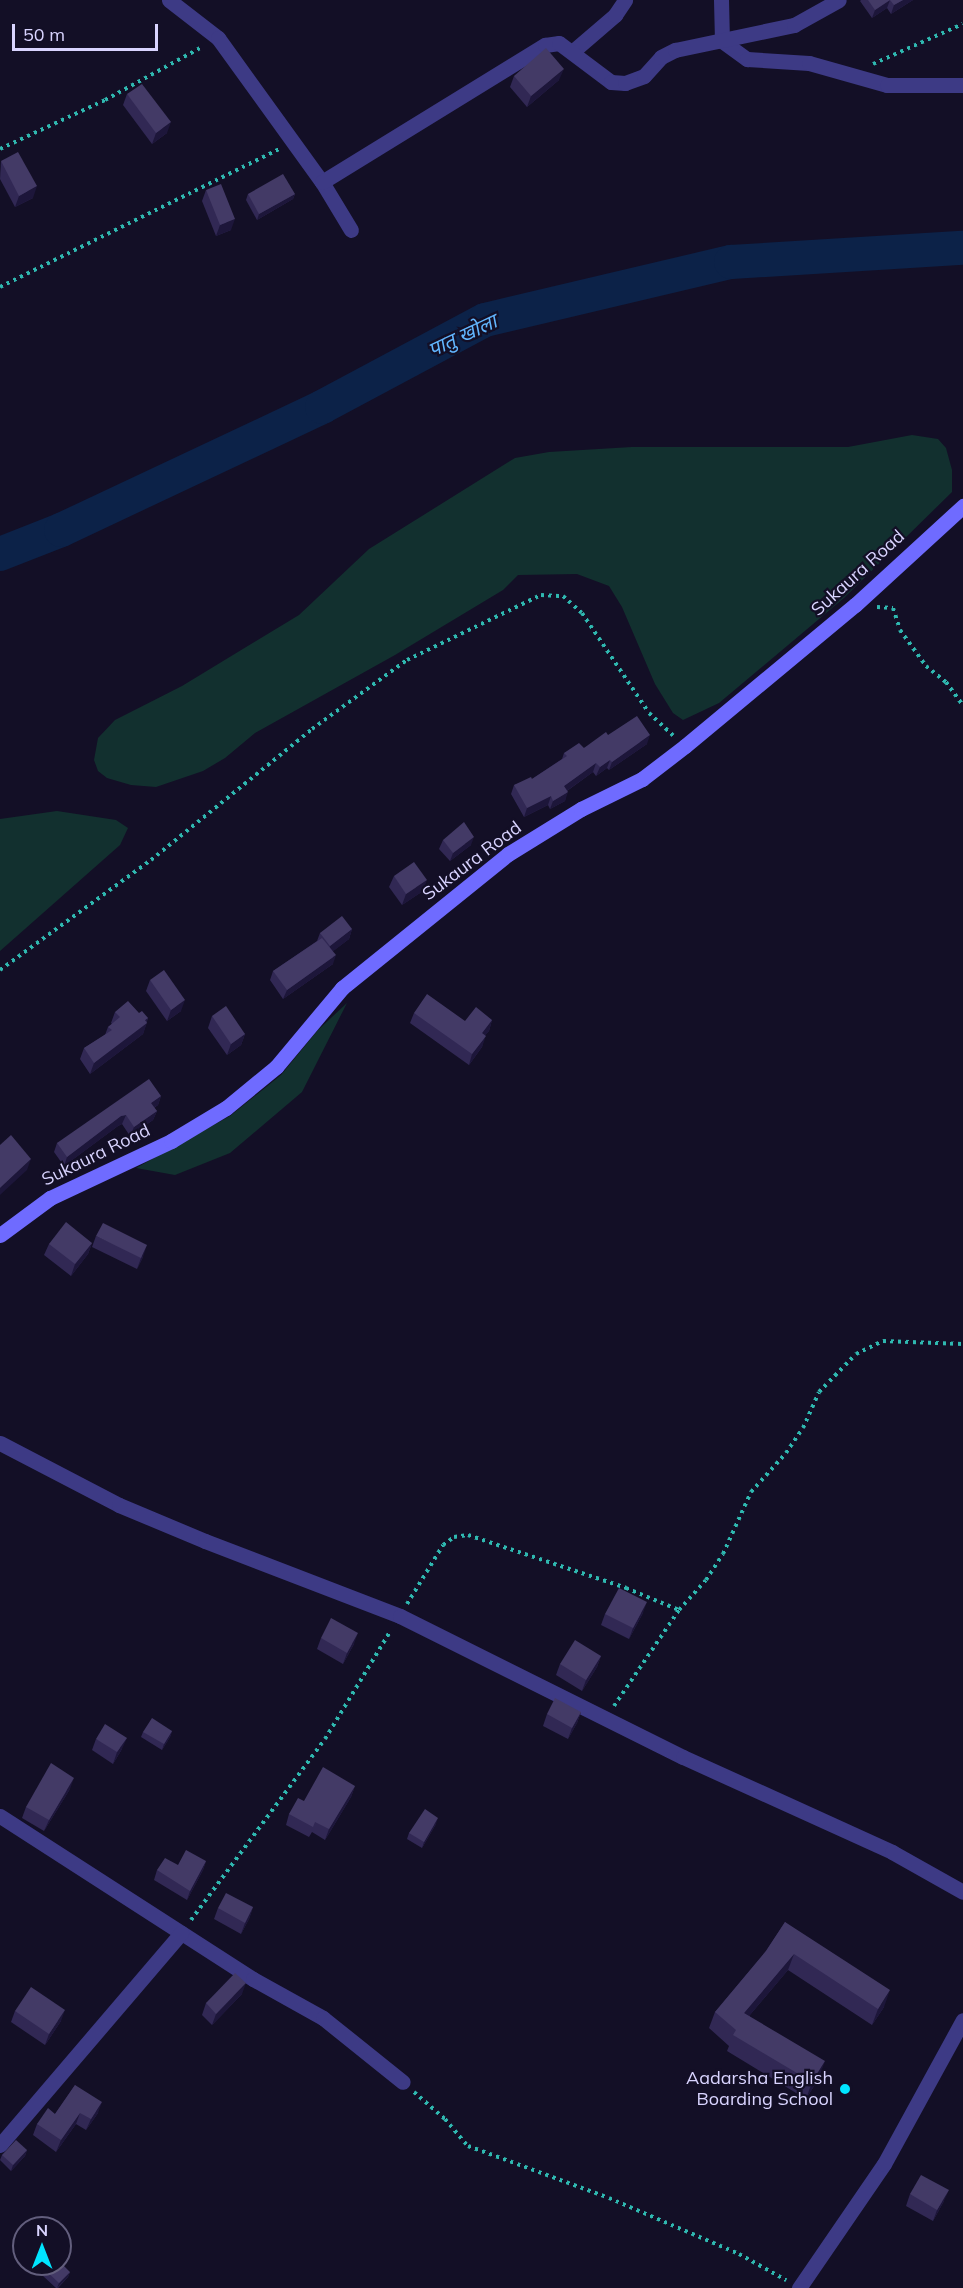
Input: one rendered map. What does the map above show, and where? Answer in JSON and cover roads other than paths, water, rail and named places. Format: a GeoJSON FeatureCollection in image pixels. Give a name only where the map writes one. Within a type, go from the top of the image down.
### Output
{"type":"FeatureCollection","features":[{"type":"Feature","properties":{"kind":"street"},"geometry":{"type":"LineString","coordinates":[[169,0],[218,38],[322,182],[351,231]]}},
{"type":"Feature","properties":{"kind":"street"},"geometry":{"type":"LineString","coordinates":[[572,52],[615,15],[625,0]]}},
{"type":"Feature","properties":{"kind":"street"},"geometry":{"type":"LineString","coordinates":[[721,0],[722,41]]}},
{"type":"Feature","properties":{"kind":"street"},"geometry":{"type":"LineString","coordinates":[[322,182],[545,45],[559,43],[610,82],[625,83],[644,76],[661,57],[675,50],[794,25],[839,0]]}},
{"type":"Feature","properties":{"kind":"street"},"geometry":{"type":"LineString","coordinates":[[722,41],[747,59],[809,63],[887,85],[963,85]]}},
{"type":"Feature","properties":{"kind":"street","name":"Sukaura Road"},"geometry":{"type":"LineString","coordinates":[[0,1235],[50,1198],[171,1141],[226,1108],[276,1067],[342,988],[508,854],[581,809],[642,779],[685,746],[855,605],[963,506]]}},
{"type":"Feature","properties":{"kind":"street"},"geometry":{"type":"LineString","coordinates":[[0,1443],[119,1505],[205,1541],[400,1616],[682,1757],[892,1852],[963,1892]]}},
{"type":"Feature","properties":{"kind":"street"},"geometry":{"type":"LineString","coordinates":[[0,1816],[181,1933],[323,2018],[403,2082]]}},
{"type":"Feature","properties":{"kind":"street"},"geometry":{"type":"LineString","coordinates":[[0,2145],[181,1933]]}},
{"type":"Feature","properties":{"kind":"street"},"geometry":{"type":"LineString","coordinates":[[800,2288],[884,2164],[963,2020]]}},
{"type":"Feature","properties":{"kind":"waterway","name":"पातु खोला"},"geometry":{"type":"LineString","coordinates":[[0,554],[61,530],[322,407],[485,320],[731,262],[963,248]]}},
{"type":"Feature","properties":{"kind":"place","name":"Aadarsha English Boarding School"},"geometry":{"type":"Point","coordinates":[845,2089]}}]}
